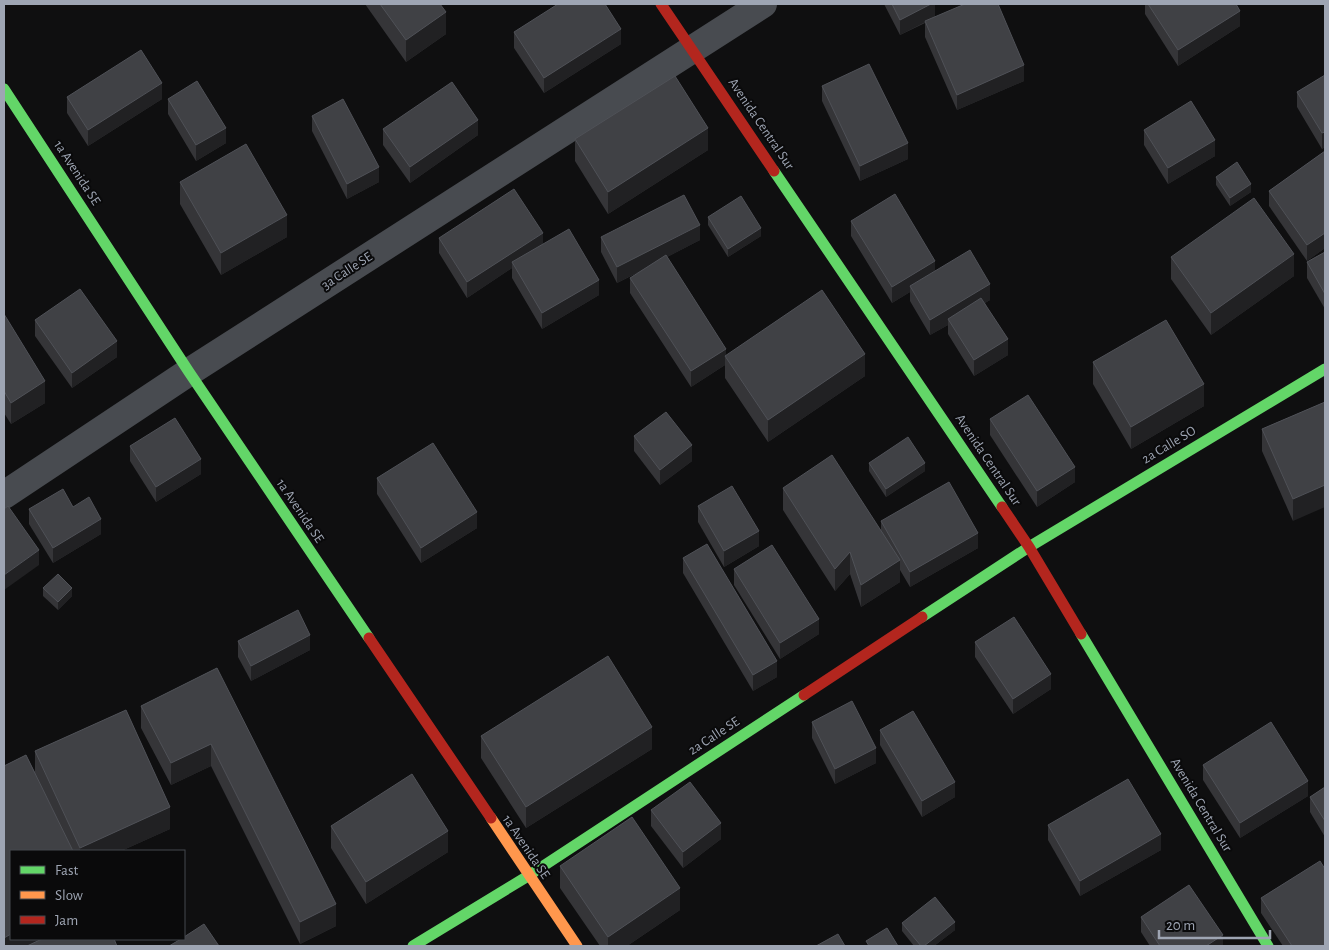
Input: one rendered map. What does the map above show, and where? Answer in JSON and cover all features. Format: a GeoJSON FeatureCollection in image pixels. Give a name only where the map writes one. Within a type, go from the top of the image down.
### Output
{"type":"FeatureCollection","features":[{"type":"Feature","properties":{"kind":"street","name":"Avenida Central Sur"},"geometry":{"type":"LineString","coordinates":[[661,4],[1029,547],[1268,946]]}},
{"type":"Feature","properties":{"kind":"street","name":"3a Calle SE"},"geometry":{"type":"LineString","coordinates":[[4,495],[190,372],[763,4]]}},
{"type":"Feature","properties":{"kind":"street","name":"1a Avenida SE"},"geometry":{"type":"LineString","coordinates":[[4,89],[190,372],[577,946]]}},
{"type":"Feature","properties":{"kind":"street","name":"2a Calle SO"},"geometry":{"type":"LineString","coordinates":[[1029,547],[1325,369]]}},
{"type":"Feature","properties":{"kind":"street","name":"2a Calle SE"},"geometry":{"type":"LineString","coordinates":[[413,946],[528,876],[1029,547]]}},
{"type":"Feature","properties":{"kind":"building"},"geometry":{"type":"Polygon","coordinates":[[[380,4],[440,4],[446,12],[406,40],[380,4]]]}},
{"type":"Feature","properties":{"kind":"building"},"geometry":{"type":"Polygon","coordinates":[[[558,4],[605,4],[621,29],[544,78],[514,32],[558,4]]]}},
{"type":"Feature","properties":{"kind":"building"},"geometry":{"type":"Polygon","coordinates":[[[892,4],[931,4],[900,20],[892,4]]]}},
{"type":"Feature","properties":{"kind":"building"},"geometry":{"type":"Polygon","coordinates":[[[965,4],[998,4],[1024,65],[957,95],[925,21],[965,4]]]}},
{"type":"Feature","properties":{"kind":"building"},"geometry":{"type":"Polygon","coordinates":[[[1148,4],[1236,4],[1240,11],[1178,50],[1148,4]]]}},
{"type":"Feature","properties":{"kind":"building"},"geometry":{"type":"Polygon","coordinates":[[[141,50],[162,83],[88,130],[67,97],[141,50]]]}},
{"type":"Feature","properties":{"kind":"building"},"geometry":{"type":"Polygon","coordinates":[[[869,64],[908,143],[860,166],[822,86],[869,64]]]}},
{"type":"Feature","properties":{"kind":"building"},"geometry":{"type":"Polygon","coordinates":[[[1325,75],[1325,132],[1322,133],[1297,92],[1325,75]]]}},
{"type":"Feature","properties":{"kind":"building"},"geometry":{"type":"Polygon","coordinates":[[[675,76],[708,128],[608,192],[575,139],[675,76]]]}},
{"type":"Feature","properties":{"kind":"building"},"geometry":{"type":"Polygon","coordinates":[[[197,81],[226,128],[196,145],[168,99],[197,81]]]}},
{"type":"Feature","properties":{"kind":"building"},"geometry":{"type":"Polygon","coordinates":[[[452,82],[478,120],[410,167],[383,129],[452,82]]]}},
{"type":"Feature","properties":{"kind":"building"},"geometry":{"type":"Polygon","coordinates":[[[343,99],[379,167],[347,184],[312,116],[343,99]]]}},
{"type":"Feature","properties":{"kind":"building"},"geometry":{"type":"Polygon","coordinates":[[[1191,101],[1215,140],[1168,168],[1144,130],[1191,101]]]}},
{"type":"Feature","properties":{"kind":"building"},"geometry":{"type":"Polygon","coordinates":[[[246,144],[287,215],[221,253],[180,182],[246,144]]]}},
{"type":"Feature","properties":{"kind":"building"},"geometry":{"type":"Polygon","coordinates":[[[1325,151],[1325,233],[1307,245],[1269,191],[1325,151]]]}},
{"type":"Feature","properties":{"kind":"building"},"geometry":{"type":"Polygon","coordinates":[[[1237,162],[1251,184],[1230,198],[1216,177],[1237,162]]]}},
{"type":"Feature","properties":{"kind":"building"},"geometry":{"type":"Polygon","coordinates":[[[514,189],[543,233],[467,282],[439,238],[514,189]]]}},
{"type":"Feature","properties":{"kind":"building"},"geometry":{"type":"Polygon","coordinates":[[[895,194],[935,261],[892,287],[851,221],[895,194]]]}},
{"type":"Feature","properties":{"kind":"building"},"geometry":{"type":"Polygon","coordinates":[[[684,195],[700,225],[617,267],[601,237],[684,195]]]}},
{"type":"Feature","properties":{"kind":"building"},"geometry":{"type":"Polygon","coordinates":[[[741,196],[761,228],[728,249],[708,217],[741,196]]]}},
{"type":"Feature","properties":{"kind":"building"},"geometry":{"type":"Polygon","coordinates":[[[1254,198],[1294,254],[1211,313],[1171,257],[1254,198]]]}},
{"type":"Feature","properties":{"kind":"building"},"geometry":{"type":"Polygon","coordinates":[[[569,229],[599,280],[542,313],[512,262],[569,229]]]}},
{"type":"Feature","properties":{"kind":"building"},"geometry":{"type":"Polygon","coordinates":[[[970,250],[990,284],[930,320],[910,286],[970,250]]]}},
{"type":"Feature","properties":{"kind":"building"},"geometry":{"type":"Polygon","coordinates":[[[1325,252],[1325,294],[1307,262],[1325,252]]]}},
{"type":"Feature","properties":{"kind":"building"},"geometry":{"type":"Polygon","coordinates":[[[666,255],[726,349],[691,371],[630,278],[666,255]]]}},
{"type":"Feature","properties":{"kind":"building"},"geometry":{"type":"Polygon","coordinates":[[[80,289],[117,341],[72,373],[35,320],[80,289]]]}},
{"type":"Feature","properties":{"kind":"building"},"geometry":{"type":"Polygon","coordinates":[[[822,290],[865,354],[768,420],[725,356],[822,290]]]}},
{"type":"Feature","properties":{"kind":"building"},"geometry":{"type":"Polygon","coordinates":[[[981,298],[1008,339],[974,360],[948,319],[981,298]]]}},
{"type":"Feature","properties":{"kind":"building"},"geometry":{"type":"Polygon","coordinates":[[[4,314],[45,381],[11,403],[4,391],[4,314]]]}},
{"type":"Feature","properties":{"kind":"building"},"geometry":{"type":"Polygon","coordinates":[[[1166,320],[1204,384],[1131,427],[1093,362],[1166,320]]]}},
{"type":"Feature","properties":{"kind":"building"},"geometry":{"type":"Polygon","coordinates":[[[1028,395],[1075,467],[1037,491],[990,419],[1028,395]]]}},
{"type":"Feature","properties":{"kind":"building"},"geometry":{"type":"Polygon","coordinates":[[[1325,402],[1325,485],[1293,499],[1262,429],[1325,402]]]}},
{"type":"Feature","properties":{"kind":"building"},"geometry":{"type":"Polygon","coordinates":[[[666,412],[692,445],[660,470],[634,436],[666,412]]]}},
{"type":"Feature","properties":{"kind":"building"},"geometry":{"type":"Polygon","coordinates":[[[175,418],[201,459],[156,487],[130,446],[175,418]]]}},
{"type":"Feature","properties":{"kind":"building"},"geometry":{"type":"Polygon","coordinates":[[[908,437],[925,463],[886,489],[869,463],[908,437]]]}},
{"type":"Feature","properties":{"kind":"building"},"geometry":{"type":"Polygon","coordinates":[[[433,443],[477,512],[421,548],[377,478],[433,443]]]}},
{"type":"Feature","properties":{"kind":"building"},"geometry":{"type":"Polygon","coordinates":[[[832,455],[900,560],[861,585],[850,552],[835,569],[783,488],[832,455]]]}},
{"type":"Feature","properties":{"kind":"building"},"geometry":{"type":"Polygon","coordinates":[[[949,482],[978,533],[910,572],[881,521],[949,482]]]}},
{"type":"Feature","properties":{"kind":"building"},"geometry":{"type":"Polygon","coordinates":[[[732,486],[759,531],[724,551],[698,506],[732,486]]]}},
{"type":"Feature","properties":{"kind":"building"},"geometry":{"type":"Polygon","coordinates":[[[63,489],[73,507],[89,497],[101,519],[53,548],[29,509],[63,489]]]}},
{"type":"Feature","properties":{"kind":"building"},"geometry":{"type":"Polygon","coordinates":[[[8,506],[39,550],[4,575],[4,509],[8,506]]]}},
{"type":"Feature","properties":{"kind":"building"},"geometry":{"type":"Polygon","coordinates":[[[707,544],[777,661],[753,675],[683,558],[707,544]]]}},
{"type":"Feature","properties":{"kind":"building"},"geometry":{"type":"Polygon","coordinates":[[[772,545],[819,619],[780,643],[734,569],[772,545]]]}},
{"type":"Feature","properties":{"kind":"building"},"geometry":{"type":"Polygon","coordinates":[[[58,574],[72,588],[58,602],[43,588],[58,574]]]}},
{"type":"Feature","properties":{"kind":"building"},"geometry":{"type":"Polygon","coordinates":[[[298,610],[310,635],[251,666],[238,641],[298,610]]]}},
{"type":"Feature","properties":{"kind":"building"},"geometry":{"type":"Polygon","coordinates":[[[1014,617],[1051,674],[1013,699],[975,642],[1014,617]]]}},
{"type":"Feature","properties":{"kind":"building"},"geometry":{"type":"Polygon","coordinates":[[[608,656],[652,727],[526,807],[481,736],[608,656]]]}},
{"type":"Feature","properties":{"kind":"building"},"geometry":{"type":"Polygon","coordinates":[[[217,668],[336,904],[300,922],[211,744],[171,763],[141,706],[217,668]]]}},
{"type":"Feature","properties":{"kind":"building"},"geometry":{"type":"Polygon","coordinates":[[[852,701],[876,748],[835,769],[812,722],[852,701]]]}},
{"type":"Feature","properties":{"kind":"building"},"geometry":{"type":"Polygon","coordinates":[[[126,710],[170,807],[80,848],[35,751],[126,710]]]}},
{"type":"Feature","properties":{"kind":"building"},"geometry":{"type":"Polygon","coordinates":[[[913,711],[955,782],[922,801],[880,730],[913,711]]]}},
{"type":"Feature","properties":{"kind":"building"},"geometry":{"type":"Polygon","coordinates":[[[1271,722],[1308,781],[1240,823],[1203,765],[1271,722]]]}},
{"type":"Feature","properties":{"kind":"building"},"geometry":{"type":"Polygon","coordinates":[[[26,755],[73,850],[10,850],[10,935],[4,938],[4,766],[26,755]]]}},
{"type":"Feature","properties":{"kind":"building"},"geometry":{"type":"Polygon","coordinates":[[[412,774],[448,831],[366,882],[331,826],[412,774]]]}},
{"type":"Feature","properties":{"kind":"building"},"geometry":{"type":"Polygon","coordinates":[[[1128,779],[1161,834],[1080,881],[1048,825],[1128,779]]]}},
{"type":"Feature","properties":{"kind":"building"},"geometry":{"type":"Polygon","coordinates":[[[690,782],[721,823],[683,852],[651,810],[690,782]]]}},
{"type":"Feature","properties":{"kind":"building"},"geometry":{"type":"Polygon","coordinates":[[[1325,787],[1325,821],[1310,797],[1325,787]]]}},
{"type":"Feature","properties":{"kind":"building"},"geometry":{"type":"Polygon","coordinates":[[[632,817],[680,888],[608,937],[560,866],[632,817]]]}},
{"type":"Feature","properties":{"kind":"building"},"geometry":{"type":"Polygon","coordinates":[[[1320,861],[1325,869],[1325,946],[1292,946],[1261,898],[1320,861]]]}},
{"type":"Feature","properties":{"kind":"building"},"geometry":{"type":"Polygon","coordinates":[[[1189,885],[1223,935],[1206,946],[1160,946],[1141,917],[1189,885]]]}},
{"type":"Feature","properties":{"kind":"building"},"geometry":{"type":"Polygon","coordinates":[[[935,897],[955,922],[924,946],[921,946],[902,923],[935,897]]]}},
{"type":"Feature","properties":{"kind":"building"},"geometry":{"type":"Polygon","coordinates":[[[204,924],[219,946],[169,946],[179,940],[185,940],[185,936],[204,924]]]}},
{"type":"Feature","properties":{"kind":"building"},"geometry":{"type":"Polygon","coordinates":[[[887,928],[898,946],[869,946],[866,941],[887,928]]]}},
{"type":"Feature","properties":{"kind":"building"},"geometry":{"type":"Polygon","coordinates":[[[838,934],[845,946],[816,946],[838,934]]]}},
{"type":"Feature","properties":{"kind":"building"},"geometry":{"type":"Polygon","coordinates":[[[40,940],[114,940],[117,946],[27,946],[40,940]]]}},
{"type":"Feature","properties":{"kind":"traffic: fast"},"geometry":{"type":"LineString","coordinates":[[4,89],[189,372],[369,638]]}},
{"type":"Feature","properties":{"kind":"traffic: fast"},"geometry":{"type":"LineString","coordinates":[[774,171],[1002,507]]}},
{"type":"Feature","properties":{"kind":"traffic: fast"},"geometry":{"type":"LineString","coordinates":[[922,617],[1029,547],[1325,369]]}},
{"type":"Feature","properties":{"kind":"traffic: fast"},"geometry":{"type":"LineString","coordinates":[[1081,634],[1268,946]]}},
{"type":"Feature","properties":{"kind":"traffic: fast"},"geometry":{"type":"LineString","coordinates":[[413,946],[528,876],[804,695]]}},
{"type":"Feature","properties":{"kind":"traffic: slow"},"geometry":{"type":"LineString","coordinates":[[491,818],[577,946]]}},
{"type":"Feature","properties":{"kind":"traffic: jam"},"geometry":{"type":"LineString","coordinates":[[661,4],[774,171]]}},
{"type":"Feature","properties":{"kind":"traffic: jam"},"geometry":{"type":"LineString","coordinates":[[1002,507],[1029,547],[1081,634]]}},
{"type":"Feature","properties":{"kind":"traffic: jam"},"geometry":{"type":"LineString","coordinates":[[804,695],[922,617]]}},
{"type":"Feature","properties":{"kind":"traffic: jam"},"geometry":{"type":"LineString","coordinates":[[369,638],[491,818]]}}]}
